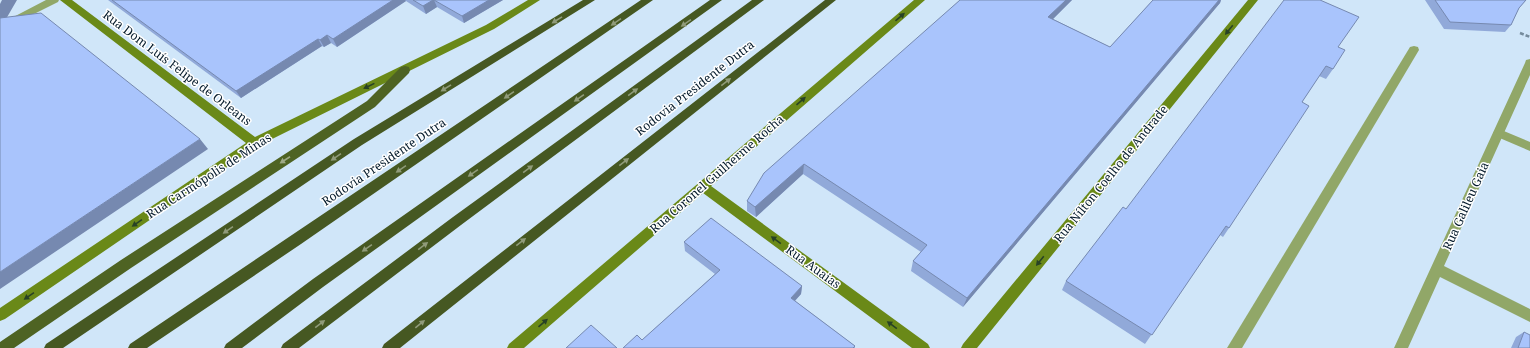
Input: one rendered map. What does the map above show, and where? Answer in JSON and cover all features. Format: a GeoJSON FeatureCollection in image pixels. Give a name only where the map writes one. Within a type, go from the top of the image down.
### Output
{"type":"FeatureCollection","features":[{"type":"Feature","properties":{"kind":"highway"},"geometry":{"type":"LineString","coordinates":[[51,348],[358,142],[590,0]]}},
{"type":"Feature","properties":{"kind":"highway","name":"Rodovia Presidente Dutra"},"geometry":{"type":"LineString","coordinates":[[135,348],[648,0]]}},
{"type":"Feature","properties":{"kind":"highway"},"geometry":{"type":"LineString","coordinates":[[231,348],[318,283],[717,0]]}},
{"type":"Feature","properties":{"kind":"highway"},"geometry":{"type":"LineString","coordinates":[[288,348],[457,221],[759,0]]}},
{"type":"Feature","properties":{"kind":"highway","name":"Rodovia Presidente Dutra"},"geometry":{"type":"LineString","coordinates":[[389,348],[831,0]]}},
{"type":"Feature","properties":{"kind":"highway"},"geometry":{"type":"LineString","coordinates":[[2,348],[126,264],[371,104],[404,70]]}},
{"type":"Feature","properties":{"kind":"main road","name":"Rua Dom Luís Felipe de Orleans"},"geometry":{"type":"LineString","coordinates":[[65,0],[254,143]]}},
{"type":"Feature","properties":{"kind":"main road","name":"Rua Carmópolis de Minas"},"geometry":{"type":"LineString","coordinates":[[0,315],[254,143],[490,27],[535,0]]}},
{"type":"Feature","properties":{"kind":"main road","name":"Rua Coronel Guilherme Rocha"},"geometry":{"type":"LineString","coordinates":[[514,348],[920,0]]}},
{"type":"Feature","properties":{"kind":"main road","name":"Rua Nílton Coelho de Andrade"},"geometry":{"type":"LineString","coordinates":[[968,348],[1253,0]]}},
{"type":"Feature","properties":{"kind":"main road","name":"Rua Auaias"},"geometry":{"type":"LineString","coordinates":[[702,186],[923,348]]}},
{"type":"Feature","properties":{"kind":"street"},"geometry":{"type":"LineString","coordinates":[[0,28],[54,0]]}},
{"type":"Feature","properties":{"kind":"street"},"geometry":{"type":"LineString","coordinates":[[1234,348],[1414,50]]}},
{"type":"Feature","properties":{"kind":"street","name":"Rua Galileu Gaia"},"geometry":{"type":"LineString","coordinates":[[1401,348],[1530,64]]}},
{"type":"Feature","properties":{"kind":"street"},"geometry":{"type":"LineString","coordinates":[[1498,133],[1530,147]]}},
{"type":"Feature","properties":{"kind":"street"},"geometry":{"type":"LineString","coordinates":[[1437,269],[1530,316]]}},
{"type":"Feature","properties":{"kind":"path"},"geometry":{"type":"LineString","coordinates":[[1520,33],[1530,37]]}},
{"type":"Feature","properties":{"kind":"building"},"geometry":{"type":"Polygon","coordinates":[[[112,0],[393,0],[333,39],[327,35],[320,40],[318,39],[236,91],[112,0]]]}},
{"type":"Feature","properties":{"kind":"building"},"geometry":{"type":"Polygon","coordinates":[[[413,0],[433,0],[423,6],[413,0]]]}},
{"type":"Feature","properties":{"kind":"building"},"geometry":{"type":"Polygon","coordinates":[[[434,0],[489,0],[462,16],[434,0]]]}},
{"type":"Feature","properties":{"kind":"building"},"geometry":{"type":"Polygon","coordinates":[[[960,0],[1066,0],[1048,17],[1110,47],[1153,0],[1219,0],[967,298],[913,261],[927,245],[804,164],[755,207],[747,201],[764,173],[960,0]]]}},
{"type":"Feature","properties":{"kind":"building"},"geometry":{"type":"Polygon","coordinates":[[[1284,0],[1320,0],[1359,17],[1338,47],[1345,50],[1333,69],[1326,66],[1302,102],[1309,106],[1229,228],[1226,226],[1152,335],[1066,281],[1123,207],[1126,209],[1284,0]]]}},
{"type":"Feature","properties":{"kind":"building"},"geometry":{"type":"Polygon","coordinates":[[[1435,0],[1526,0],[1519,8],[1511,25],[1450,22],[1435,0]]]}},
{"type":"Feature","properties":{"kind":"building"},"geometry":{"type":"Polygon","coordinates":[[[41,13],[200,139],[0,272],[0,18],[41,13]]]}},
{"type":"Feature","properties":{"kind":"building"},"geometry":{"type":"Polygon","coordinates":[[[711,218],[802,286],[791,298],[855,346],[853,348],[623,348],[637,335],[642,340],[720,270],[684,242],[711,218]]]}},
{"type":"Feature","properties":{"kind":"building"},"geometry":{"type":"Polygon","coordinates":[[[591,325],[617,348],[566,348],[591,325]]]}},
{"type":"Feature","properties":{"kind":"building"},"geometry":{"type":"Polygon","coordinates":[[[1524,332],[1530,335],[1530,348],[1518,348],[1524,332]]]}}]}
